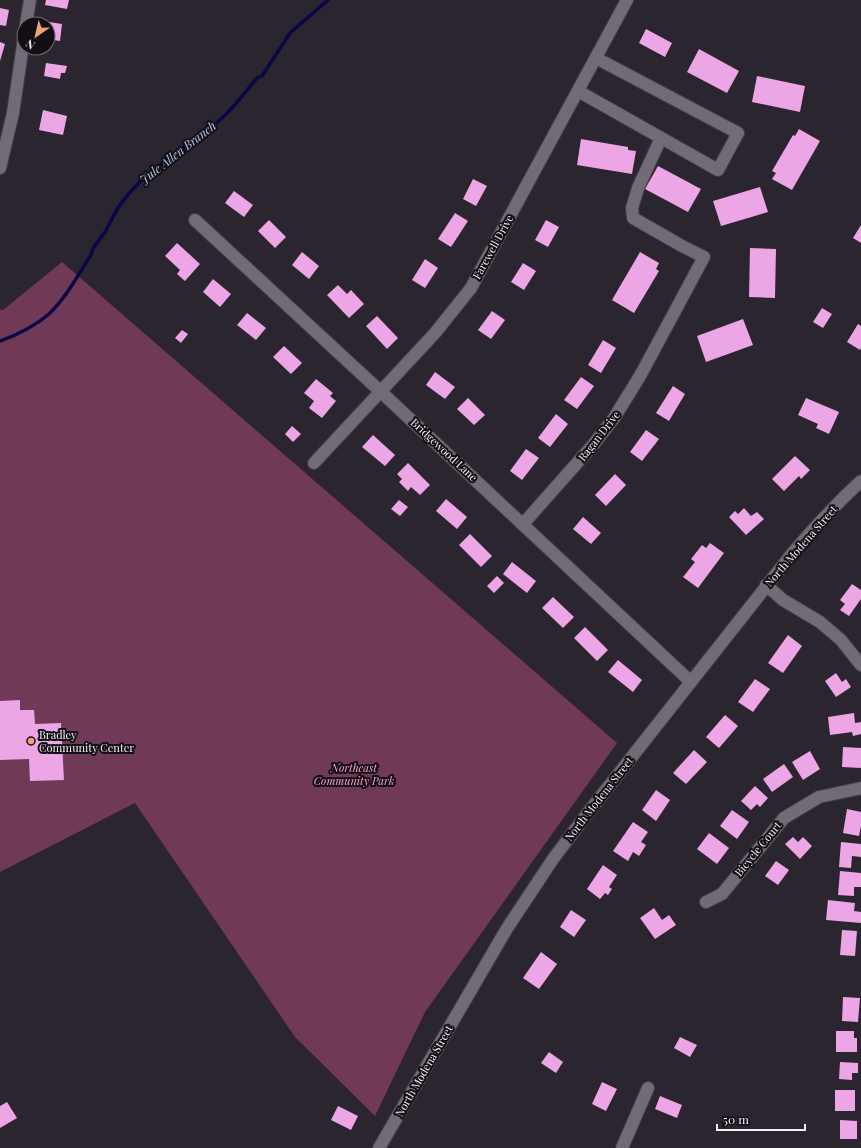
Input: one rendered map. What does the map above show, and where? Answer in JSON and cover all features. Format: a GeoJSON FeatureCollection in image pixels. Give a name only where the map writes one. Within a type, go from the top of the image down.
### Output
{"type":"FeatureCollection","features":[{"type":"Feature","properties":{"kind":"street"},"geometry":{"type":"LineString","coordinates":[[27,16],[30,0]]}},
{"type":"Feature","properties":{"kind":"street","name":"Farewell Drive"},"geometry":{"type":"LineString","coordinates":[[314,463],[435,333],[471,288],[627,0]]}},
{"type":"Feature","properties":{"kind":"street"},"geometry":{"type":"LineString","coordinates":[[0,168],[13,113],[21,56]]}},
{"type":"Feature","properties":{"kind":"street"},"geometry":{"type":"LineString","coordinates":[[578,91],[718,170],[738,133],[596,58]]}},
{"type":"Feature","properties":{"kind":"street","name":"Ragan Drive"},"geometry":{"type":"LineString","coordinates":[[523,524],[593,446],[614,418],[640,376],[704,257],[633,218],[632,208],[638,188],[661,138]]}},
{"type":"Feature","properties":{"kind":"street","name":"Bridgewood Lane"},"geometry":{"type":"LineString","coordinates":[[195,220],[691,682]]}},
{"type":"Feature","properties":{"kind":"street","name":"North Modena Street"},"geometry":{"type":"LineString","coordinates":[[380,1148],[506,930],[553,859],[766,586],[816,526],[861,481]]}},
{"type":"Feature","properties":{"kind":"street"},"geometry":{"type":"LineString","coordinates":[[766,586],[783,600],[826,626],[842,640],[861,665]]}},
{"type":"Feature","properties":{"kind":"street","name":"Bicycle Court"},"geometry":{"type":"LineString","coordinates":[[706,902],[722,894],[784,818],[819,797],[861,788]]}},
{"type":"Feature","properties":{"kind":"street"},"geometry":{"type":"LineString","coordinates":[[622,1148],[648,1088]]}},
{"type":"Feature","properties":{"kind":"green space","name":"Northeast Community Park"},"geometry":{"type":"Polygon","coordinates":[[[62,262],[617,743],[425,1012],[375,1116],[295,1037],[135,803],[0,872],[0,310],[3,310],[62,262]]]}},
{"type":"Feature","properties":{"kind":"building"},"geometry":{"type":"Polygon","coordinates":[[[46,0],[69,0],[67,9],[45,5],[46,0]]]}},
{"type":"Feature","properties":{"kind":"building"},"geometry":{"type":"Polygon","coordinates":[[[0,8],[9,10],[6,26],[0,25],[0,8]]]}},
{"type":"Feature","properties":{"kind":"building"},"geometry":{"type":"Polygon","coordinates":[[[56,23],[62,24],[60,41],[56,40],[56,23]]]}},
{"type":"Feature","properties":{"kind":"building"},"geometry":{"type":"Polygon","coordinates":[[[646,29],[672,43],[665,57],[639,43],[646,29]]]}},
{"type":"Feature","properties":{"kind":"building"},"geometry":{"type":"Polygon","coordinates":[[[0,42],[5,44],[0,61],[0,42]]]}},
{"type":"Feature","properties":{"kind":"building"},"geometry":{"type":"Polygon","coordinates":[[[699,49],[739,71],[727,93],[687,72],[699,49]]]}},
{"type":"Feature","properties":{"kind":"building"},"geometry":{"type":"Polygon","coordinates":[[[46,63],[67,66],[65,73],[61,73],[60,79],[44,76],[46,63]]]}},
{"type":"Feature","properties":{"kind":"building"},"geometry":{"type":"Polygon","coordinates":[[[757,76],[805,86],[800,112],[752,102],[757,76]]]}},
{"type":"Feature","properties":{"kind":"building"},"geometry":{"type":"Polygon","coordinates":[[[43,110],[67,116],[63,135],[39,130],[43,110]]]}},
{"type":"Feature","properties":{"kind":"building"},"geometry":{"type":"Polygon","coordinates":[[[799,129],[820,141],[792,190],[772,179],[776,173],[772,171],[793,135],[795,136],[799,129]]]}},
{"type":"Feature","properties":{"kind":"building"},"geometry":{"type":"Polygon","coordinates":[[[581,139],[628,147],[628,150],[636,151],[632,174],[577,165],[581,139]]]}},
{"type":"Feature","properties":{"kind":"building"},"geometry":{"type":"Polygon","coordinates":[[[658,166],[701,189],[688,212],[645,189],[658,166]]]}},
{"type":"Feature","properties":{"kind":"building"},"geometry":{"type":"Polygon","coordinates":[[[473,179],[487,186],[476,206],[463,199],[473,179]]]}},
{"type":"Feature","properties":{"kind":"building"},"geometry":{"type":"Polygon","coordinates":[[[760,187],[768,212],[721,226],[713,201],[760,187]]]}},
{"type":"Feature","properties":{"kind":"building"},"geometry":{"type":"Polygon","coordinates":[[[234,191],[253,205],[244,217],[225,203],[234,191]]]}},
{"type":"Feature","properties":{"kind":"building"},"geometry":{"type":"Polygon","coordinates":[[[455,213],[468,221],[451,247],[438,239],[455,213]]]}},
{"type":"Feature","properties":{"kind":"building"},"geometry":{"type":"Polygon","coordinates":[[[269,220],[286,237],[275,248],[258,231],[269,220]]]}},
{"type":"Feature","properties":{"kind":"building"},"geometry":{"type":"Polygon","coordinates":[[[546,220],[559,227],[548,247],[535,240],[546,220]]]}},
{"type":"Feature","properties":{"kind":"building"},"geometry":{"type":"Polygon","coordinates":[[[861,225],[861,243],[853,238],[861,225]]]}},
{"type":"Feature","properties":{"kind":"building"},"geometry":{"type":"Polygon","coordinates":[[[177,243],[200,264],[185,281],[177,274],[180,270],[165,256],[177,243]]]}},
{"type":"Feature","properties":{"kind":"building"},"geometry":{"type":"Polygon","coordinates":[[[750,248],[776,249],[775,298],[749,297],[750,248]]]}},
{"type":"Feature","properties":{"kind":"building"},"geometry":{"type":"Polygon","coordinates":[[[302,252],[319,266],[309,279],[292,265],[302,252]]]}},
{"type":"Feature","properties":{"kind":"building"},"geometry":{"type":"Polygon","coordinates":[[[640,252],[659,263],[656,269],[659,271],[634,313],[612,300],[640,252]]]}},
{"type":"Feature","properties":{"kind":"building"},"geometry":{"type":"Polygon","coordinates":[[[425,259],[438,268],[425,288],[412,280],[425,259]]]}},
{"type":"Feature","properties":{"kind":"building"},"geometry":{"type":"Polygon","coordinates":[[[523,263],[536,271],[524,290],[511,282],[523,263]]]}},
{"type":"Feature","properties":{"kind":"building"},"geometry":{"type":"Polygon","coordinates":[[[213,279],[231,294],[220,307],[203,292],[213,279]]]}},
{"type":"Feature","properties":{"kind":"building"},"geometry":{"type":"Polygon","coordinates":[[[338,285],[347,294],[351,290],[364,304],[349,318],[327,295],[338,285]]]}},
{"type":"Feature","properties":{"kind":"building"},"geometry":{"type":"Polygon","coordinates":[[[822,308],[832,314],[823,328],[813,322],[822,308]]]}},
{"type":"Feature","properties":{"kind":"building"},"geometry":{"type":"Polygon","coordinates":[[[492,311],[505,320],[491,339],[478,330],[492,311]]]}},
{"type":"Feature","properties":{"kind":"building"},"geometry":{"type":"Polygon","coordinates":[[[247,313],[266,328],[256,340],[237,325],[247,313]]]}},
{"type":"Feature","properties":{"kind":"building"},"geometry":{"type":"Polygon","coordinates":[[[377,316],[398,338],[387,349],[366,326],[377,316]]]}},
{"type":"Feature","properties":{"kind":"building"},"geometry":{"type":"Polygon","coordinates":[[[743,319],[753,345],[706,362],[697,336],[743,319]]]}},
{"type":"Feature","properties":{"kind":"building"},"geometry":{"type":"Polygon","coordinates":[[[858,324],[861,326],[860,350],[847,342],[858,324]]]}},
{"type":"Feature","properties":{"kind":"building"},"geometry":{"type":"Polygon","coordinates":[[[182,330],[188,334],[181,343],[175,338],[182,330]]]}},
{"type":"Feature","properties":{"kind":"building"},"geometry":{"type":"Polygon","coordinates":[[[603,340],[616,348],[601,373],[588,365],[603,340]]]}},
{"type":"Feature","properties":{"kind":"building"},"geometry":{"type":"Polygon","coordinates":[[[284,346],[302,363],[291,374],[273,357],[284,346]]]}},
{"type":"Feature","properties":{"kind":"building"},"geometry":{"type":"Polygon","coordinates":[[[435,372],[455,387],[445,399],[426,385],[435,372]]]}},
{"type":"Feature","properties":{"kind":"building"},"geometry":{"type":"Polygon","coordinates":[[[581,377],[594,386],[577,409],[564,400],[581,377]]]}},
{"type":"Feature","properties":{"kind":"building"},"geometry":{"type":"Polygon","coordinates":[[[316,379],[333,393],[330,396],[336,401],[322,418],[309,408],[314,401],[304,393],[316,379]]]}},
{"type":"Feature","properties":{"kind":"building"},"geometry":{"type":"Polygon","coordinates":[[[673,386],[685,394],[669,421],[656,413],[673,386]]]}},
{"type":"Feature","properties":{"kind":"building"},"geometry":{"type":"Polygon","coordinates":[[[468,398],[485,415],[474,425],[457,409],[468,398]]]}},
{"type":"Feature","properties":{"kind":"building"},"geometry":{"type":"Polygon","coordinates":[[[806,398],[839,412],[829,434],[816,428],[818,424],[798,415],[806,398]]]}},
{"type":"Feature","properties":{"kind":"building"},"geometry":{"type":"Polygon","coordinates":[[[556,414],[568,424],[550,447],[538,438],[556,414]]]}},
{"type":"Feature","properties":{"kind":"building"},"geometry":{"type":"Polygon","coordinates":[[[292,426],[301,434],[293,442],[285,434],[292,426]]]}},
{"type":"Feature","properties":{"kind":"building"},"geometry":{"type":"Polygon","coordinates":[[[646,430],[659,439],[642,461],[630,452],[646,430]]]}},
{"type":"Feature","properties":{"kind":"building"},"geometry":{"type":"Polygon","coordinates":[[[373,435],[395,455],[385,466],[362,447],[373,435]]]}},
{"type":"Feature","properties":{"kind":"building"},"geometry":{"type":"Polygon","coordinates":[[[526,449],[539,458],[522,480],[510,471],[526,449]]]}},
{"type":"Feature","properties":{"kind":"building"},"geometry":{"type":"Polygon","coordinates":[[[795,456],[810,470],[801,479],[799,476],[784,491],[772,479],[795,456]]]}},
{"type":"Feature","properties":{"kind":"building"},"geometry":{"type":"Polygon","coordinates":[[[408,463],[430,485],[420,495],[411,487],[408,491],[399,482],[402,479],[397,474],[408,463]]]}},
{"type":"Feature","properties":{"kind":"building"},"geometry":{"type":"Polygon","coordinates":[[[615,474],[626,485],[606,506],[595,495],[615,474]]]}},
{"type":"Feature","properties":{"kind":"building"},"geometry":{"type":"Polygon","coordinates":[[[446,499],[467,517],[457,529],[436,511],[446,499]]]}},
{"type":"Feature","properties":{"kind":"building"},"geometry":{"type":"Polygon","coordinates":[[[399,500],[408,507],[400,516],[391,509],[399,500]]]}},
{"type":"Feature","properties":{"kind":"building"},"geometry":{"type":"Polygon","coordinates":[[[744,508],[751,516],[757,512],[764,519],[746,535],[729,517],[735,511],[738,514],[744,508]]]}},
{"type":"Feature","properties":{"kind":"building"},"geometry":{"type":"Polygon","coordinates":[[[583,517],[601,533],[591,544],[573,529],[583,517]]]}},
{"type":"Feature","properties":{"kind":"building"},"geometry":{"type":"Polygon","coordinates":[[[470,534],[492,556],[481,567],[459,545],[470,534]]]}},
{"type":"Feature","properties":{"kind":"building"},"geometry":{"type":"Polygon","coordinates":[[[710,543],[724,553],[698,588],[683,577],[695,562],[691,559],[702,545],[706,548],[710,543]]]}},
{"type":"Feature","properties":{"kind":"building"},"geometry":{"type":"Polygon","coordinates":[[[512,562],[536,581],[527,593],[503,574],[512,562]]]}},
{"type":"Feature","properties":{"kind":"building"},"geometry":{"type":"Polygon","coordinates":[[[497,576],[504,583],[494,593],[487,586],[497,576]]]}},
{"type":"Feature","properties":{"kind":"building"},"geometry":{"type":"Polygon","coordinates":[[[852,584],[861,590],[861,599],[849,616],[840,610],[845,604],[840,600],[852,584]]]}},
{"type":"Feature","properties":{"kind":"building"},"geometry":{"type":"Polygon","coordinates":[[[553,597],[574,617],[563,628],[542,608],[553,597]]]}},
{"type":"Feature","properties":{"kind":"building"},"geometry":{"type":"Polygon","coordinates":[[[585,627],[608,650],[597,661],[574,638],[585,627]]]}},
{"type":"Feature","properties":{"kind":"building"},"geometry":{"type":"Polygon","coordinates":[[[788,635],[802,646],[783,673],[768,663],[788,635]]]}},
{"type":"Feature","properties":{"kind":"building"},"geometry":{"type":"Polygon","coordinates":[[[618,660],[642,680],[633,692],[608,672],[618,660]]]}},
{"type":"Feature","properties":{"kind":"building"},"geometry":{"type":"Polygon","coordinates":[[[836,673],[842,682],[846,679],[851,687],[836,697],[825,681],[836,673]]]}},
{"type":"Feature","properties":{"kind":"building"},"geometry":{"type":"Polygon","coordinates":[[[755,679],[770,689],[753,712],[738,702],[755,679]]]}},
{"type":"Feature","properties":{"kind":"building","name":"Bradley Community Center"},"geometry":{"type":"Polygon","coordinates":[[[20,700],[20,710],[34,710],[35,724],[61,723],[64,780],[30,781],[29,759],[0,760],[0,701],[20,700]]]}},
{"type":"Feature","properties":{"kind":"building"},"geometry":{"type":"Polygon","coordinates":[[[854,713],[855,723],[861,722],[861,734],[853,736],[852,732],[830,735],[828,717],[854,713]]]}},
{"type":"Feature","properties":{"kind":"building"},"geometry":{"type":"Polygon","coordinates":[[[725,715],[738,726],[719,748],[706,737],[725,715]]]}},
{"type":"Feature","properties":{"kind":"building"},"geometry":{"type":"Polygon","coordinates":[[[843,747],[861,748],[861,768],[842,767],[843,747]]]}},
{"type":"Feature","properties":{"kind":"building"},"geometry":{"type":"Polygon","coordinates":[[[694,750],[707,762],[686,784],[673,773],[694,750]]]}},
{"type":"Feature","properties":{"kind":"building"},"geometry":{"type":"Polygon","coordinates":[[[810,751],[820,769],[803,780],[792,762],[810,751]]]}},
{"type":"Feature","properties":{"kind":"building"},"geometry":{"type":"Polygon","coordinates":[[[784,764],[793,777],[772,792],[763,779],[784,764]]]}},
{"type":"Feature","properties":{"kind":"building"},"geometry":{"type":"Polygon","coordinates":[[[755,786],[768,798],[760,807],[757,804],[751,810],[741,801],[755,786]]]}},
{"type":"Feature","properties":{"kind":"building"},"geometry":{"type":"Polygon","coordinates":[[[656,790],[670,800],[656,821],[642,810],[656,790]]]}},
{"type":"Feature","properties":{"kind":"building"},"geometry":{"type":"Polygon","coordinates":[[[847,809],[861,812],[859,836],[843,833],[847,809]]]}},
{"type":"Feature","properties":{"kind":"building"},"geometry":{"type":"Polygon","coordinates":[[[732,810],[749,822],[737,839],[720,826],[732,810]]]}},
{"type":"Feature","properties":{"kind":"building"},"geometry":{"type":"Polygon","coordinates":[[[633,822],[648,832],[641,842],[646,845],[639,856],[633,852],[628,861],[613,851],[633,822]]]}},
{"type":"Feature","properties":{"kind":"building"},"geometry":{"type":"Polygon","coordinates":[[[709,833],[729,848],[717,864],[697,849],[709,833]]]}},
{"type":"Feature","properties":{"kind":"building"},"geometry":{"type":"Polygon","coordinates":[[[793,837],[798,842],[803,837],[812,846],[800,859],[785,844],[793,837]]]}},
{"type":"Feature","properties":{"kind":"building"},"geometry":{"type":"Polygon","coordinates":[[[841,842],[861,844],[861,857],[852,856],[851,868],[839,867],[841,842]]]}},
{"type":"Feature","properties":{"kind":"building"},"geometry":{"type":"Polygon","coordinates":[[[776,861],[789,870],[778,885],[765,876],[776,861]]]}},
{"type":"Feature","properties":{"kind":"building"},"geometry":{"type":"Polygon","coordinates":[[[603,865],[617,875],[609,887],[612,889],[608,895],[605,893],[600,899],[587,889],[603,865]]]}},
{"type":"Feature","properties":{"kind":"building"},"geometry":{"type":"Polygon","coordinates":[[[840,871],[861,873],[861,887],[854,887],[854,896],[838,895],[840,871]]]}},
{"type":"Feature","properties":{"kind":"building"},"geometry":{"type":"Polygon","coordinates":[[[828,900],[855,903],[854,911],[861,912],[861,923],[826,920],[828,900]]]}},
{"type":"Feature","properties":{"kind":"building"},"geometry":{"type":"Polygon","coordinates":[[[654,908],[662,920],[669,915],[676,925],[655,939],[640,918],[654,908]]]}},
{"type":"Feature","properties":{"kind":"building"},"geometry":{"type":"Polygon","coordinates":[[[571,910],[586,920],[574,937],[560,927],[571,910]]]}},
{"type":"Feature","properties":{"kind":"building"},"geometry":{"type":"Polygon","coordinates":[[[842,930],[857,931],[855,956],[840,955],[842,930]]]}},
{"type":"Feature","properties":{"kind":"building"},"geometry":{"type":"Polygon","coordinates":[[[541,952],[557,964],[539,989],[523,978],[541,952]]]}},
{"type":"Feature","properties":{"kind":"building"},"geometry":{"type":"Polygon","coordinates":[[[843,997],[860,998],[858,1022],[842,1021],[843,997]]]}},
{"type":"Feature","properties":{"kind":"building"},"geometry":{"type":"Polygon","coordinates":[[[836,1031],[854,1031],[854,1038],[857,1038],[857,1052],[836,1052],[836,1031]]]}},
{"type":"Feature","properties":{"kind":"building"},"geometry":{"type":"Polygon","coordinates":[[[680,1037],[697,1045],[690,1057],[674,1048],[680,1037]]]}},
{"type":"Feature","properties":{"kind":"building"},"geometry":{"type":"Polygon","coordinates":[[[549,1052],[563,1062],[556,1073],[541,1063],[549,1052]]]}},
{"type":"Feature","properties":{"kind":"building"},"geometry":{"type":"Polygon","coordinates":[[[840,1062],[858,1063],[858,1073],[852,1073],[852,1080],[839,1079],[840,1062]]]}},
{"type":"Feature","properties":{"kind":"building"},"geometry":{"type":"Polygon","coordinates":[[[602,1082],[617,1089],[606,1111],[592,1104],[602,1082]]]}},
{"type":"Feature","properties":{"kind":"building"},"geometry":{"type":"Polygon","coordinates":[[[835,1090],[855,1090],[855,1111],[835,1111],[835,1090]]]}},
{"type":"Feature","properties":{"kind":"building"},"geometry":{"type":"Polygon","coordinates":[[[660,1096],[682,1105],[677,1118],[655,1109],[660,1096]]]}},
{"type":"Feature","properties":{"kind":"building"},"geometry":{"type":"Polygon","coordinates":[[[7,1102],[17,1118],[0,1128],[0,1106],[7,1102]]]}},
{"type":"Feature","properties":{"kind":"building"},"geometry":{"type":"Polygon","coordinates":[[[338,1106],[358,1116],[351,1130],[331,1120],[338,1106]]]}},
{"type":"Feature","properties":{"kind":"building"},"geometry":{"type":"Polygon","coordinates":[[[840,1120],[857,1121],[857,1139],[840,1139],[840,1120]]]}},
{"type":"Feature","properties":{"kind":"waterway","name":"Jule Allen Branch"},"geometry":{"type":"LineString","coordinates":[[0,341],[32,326],[55,308],[66,294],[91,255],[118,208],[132,190],[153,170],[216,124],[257,78],[262,76],[290,33],[328,0]]}},
{"type":"Feature","properties":{"kind":"place","name":"Bradley Community Center"},"geometry":{"type":"Point","coordinates":[31,741]}}]}
